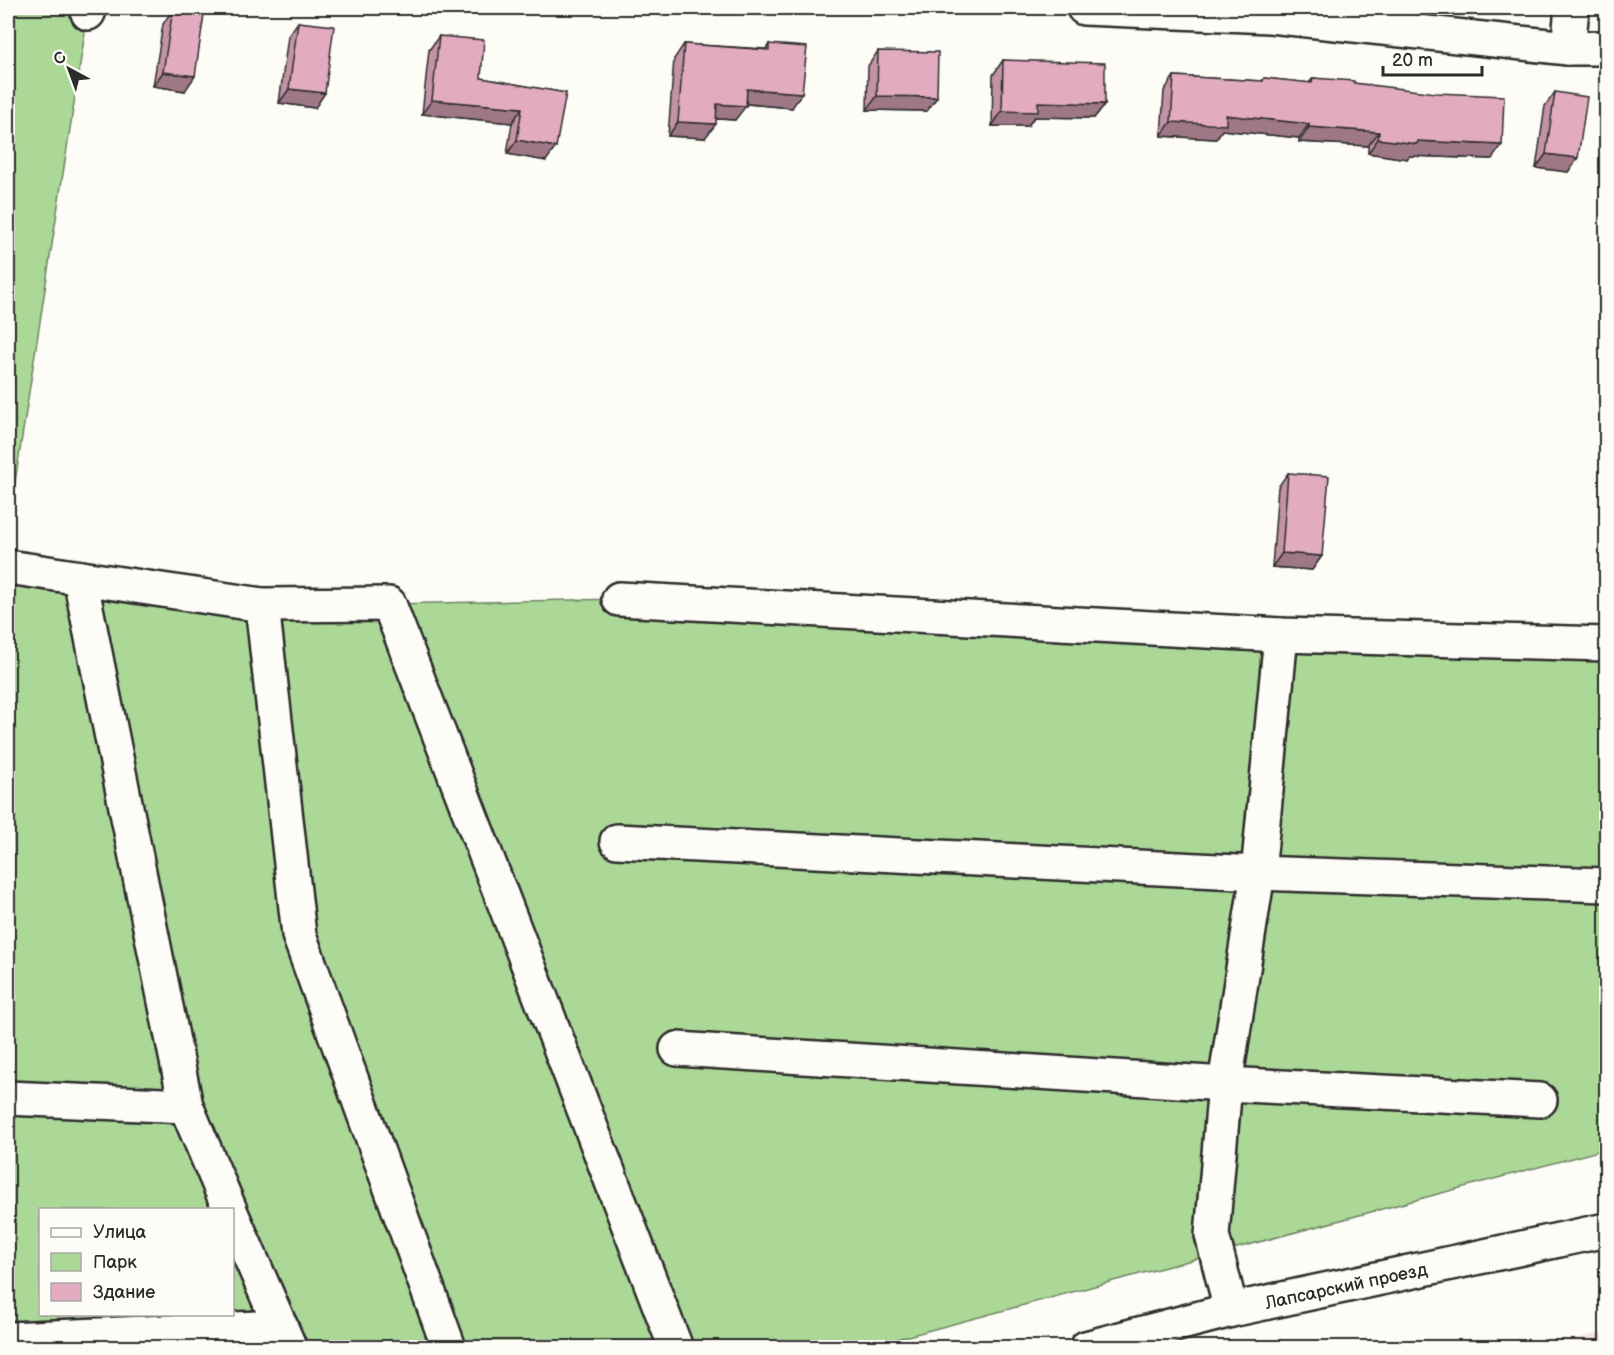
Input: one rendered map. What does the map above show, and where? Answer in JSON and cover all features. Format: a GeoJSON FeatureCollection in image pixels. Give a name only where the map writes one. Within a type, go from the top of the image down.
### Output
{"type":"FeatureCollection","features":[{"type":"Feature","properties":{"kind":"street"},"geometry":{"type":"LineString","coordinates":[[1083,8],[1270,16],[1568,48],[1606,48]]}},
{"type":"Feature","properties":{"kind":"street"},"geometry":{"type":"LineString","coordinates":[[1568,48],[1572,8]]}},
{"type":"Feature","properties":{"kind":"street"},"geometry":{"type":"LineString","coordinates":[[8,567],[262,605],[389,604],[676,1347]]}},
{"type":"Feature","properties":{"kind":"street"},"geometry":{"type":"LineString","coordinates":[[80,578],[186,1106],[230,1208]]}},
{"type":"Feature","properties":{"kind":"street"},"geometry":{"type":"LineString","coordinates":[[619,599],[1281,635],[1606,644]]}},
{"type":"Feature","properties":{"kind":"street"},"geometry":{"type":"LineString","coordinates":[[262,605],[299,935],[449,1347]]}},
{"type":"Feature","properties":{"kind":"street"},"geometry":{"type":"LineString","coordinates":[[1231,1310],[1212,1235],[1225,1084],[1258,873],[1281,635]]}},
{"type":"Feature","properties":{"kind":"street"},"geometry":{"type":"LineString","coordinates":[[617,841],[1258,873],[1606,885]]}},
{"type":"Feature","properties":{"kind":"street"},"geometry":{"type":"LineString","coordinates":[[677,1049],[1225,1084],[1540,1100]]}},
{"type":"Feature","properties":{"kind":"street"},"geometry":{"type":"LineString","coordinates":[[8,1098],[186,1106]]}},
{"type":"Feature","properties":{"kind":"street"},"geometry":{"type":"LineString","coordinates":[[8,1339],[285,1337],[234,1220]]}},
{"type":"Feature","properties":{"kind":"street","name":"Лапсарский проезд"},"geometry":{"type":"LineString","coordinates":[[1086,1347],[1231,1310],[1606,1230]]}},
{"type":"Feature","properties":{"kind":"shaded area"},"geometry":{"type":"Polygon","coordinates":[[[1606,1332],[1606,1347],[1536,1347],[1606,1332]]]}},
{"type":"Feature","properties":{"kind":"green space"},"geometry":{"type":"Polygon","coordinates":[[[8,8],[70,8],[88,13],[8,527],[8,8]]]}},
{"type":"Feature","properties":{"kind":"green space"},"geometry":{"type":"Polygon","coordinates":[[[8,567],[389,604],[619,599],[1606,644],[1606,1149],[867,1347],[8,1347],[8,567]]]}},
{"type":"Feature","properties":{"kind":"building"},"geometry":{"type":"Polygon","coordinates":[[[173,9],[204,14],[195,76],[163,72],[173,9]]]}},
{"type":"Feature","properties":{"kind":"building"},"geometry":{"type":"Polygon","coordinates":[[[298,22],[334,26],[325,93],[289,89],[298,22]]]}},
{"type":"Feature","properties":{"kind":"building"},"geometry":{"type":"Polygon","coordinates":[[[439,36],[484,40],[481,78],[566,93],[556,147],[517,140],[522,108],[432,100],[439,36]]]}},
{"type":"Feature","properties":{"kind":"building"},"geometry":{"type":"Polygon","coordinates":[[[684,44],[769,50],[769,44],[807,47],[802,93],[747,89],[746,106],[717,104],[716,124],[678,122],[684,44]]]}},
{"type":"Feature","properties":{"kind":"building"},"geometry":{"type":"Polygon","coordinates":[[[878,51],[938,52],[937,97],[877,96],[878,51]]]}},
{"type":"Feature","properties":{"kind":"building"},"geometry":{"type":"Polygon","coordinates":[[[1003,60],[1105,63],[1105,104],[1038,102],[1038,112],[1002,111],[1003,60]]]}},
{"type":"Feature","properties":{"kind":"building"},"geometry":{"type":"Polygon","coordinates":[[[1174,76],[1263,81],[1264,78],[1312,83],[1313,78],[1354,81],[1354,83],[1436,93],[1504,96],[1502,145],[1418,141],[1417,144],[1378,139],[1379,132],[1309,127],[1309,124],[1226,115],[1226,125],[1171,122],[1174,76]]]}},
{"type":"Feature","properties":{"kind":"building"},"geometry":{"type":"Polygon","coordinates":[[[1555,92],[1587,97],[1578,158],[1546,154],[1555,92]]]}},
{"type":"Feature","properties":{"kind":"building"},"geometry":{"type":"Polygon","coordinates":[[[1288,473],[1329,476],[1322,556],[1282,553],[1288,473]]]}}]}
